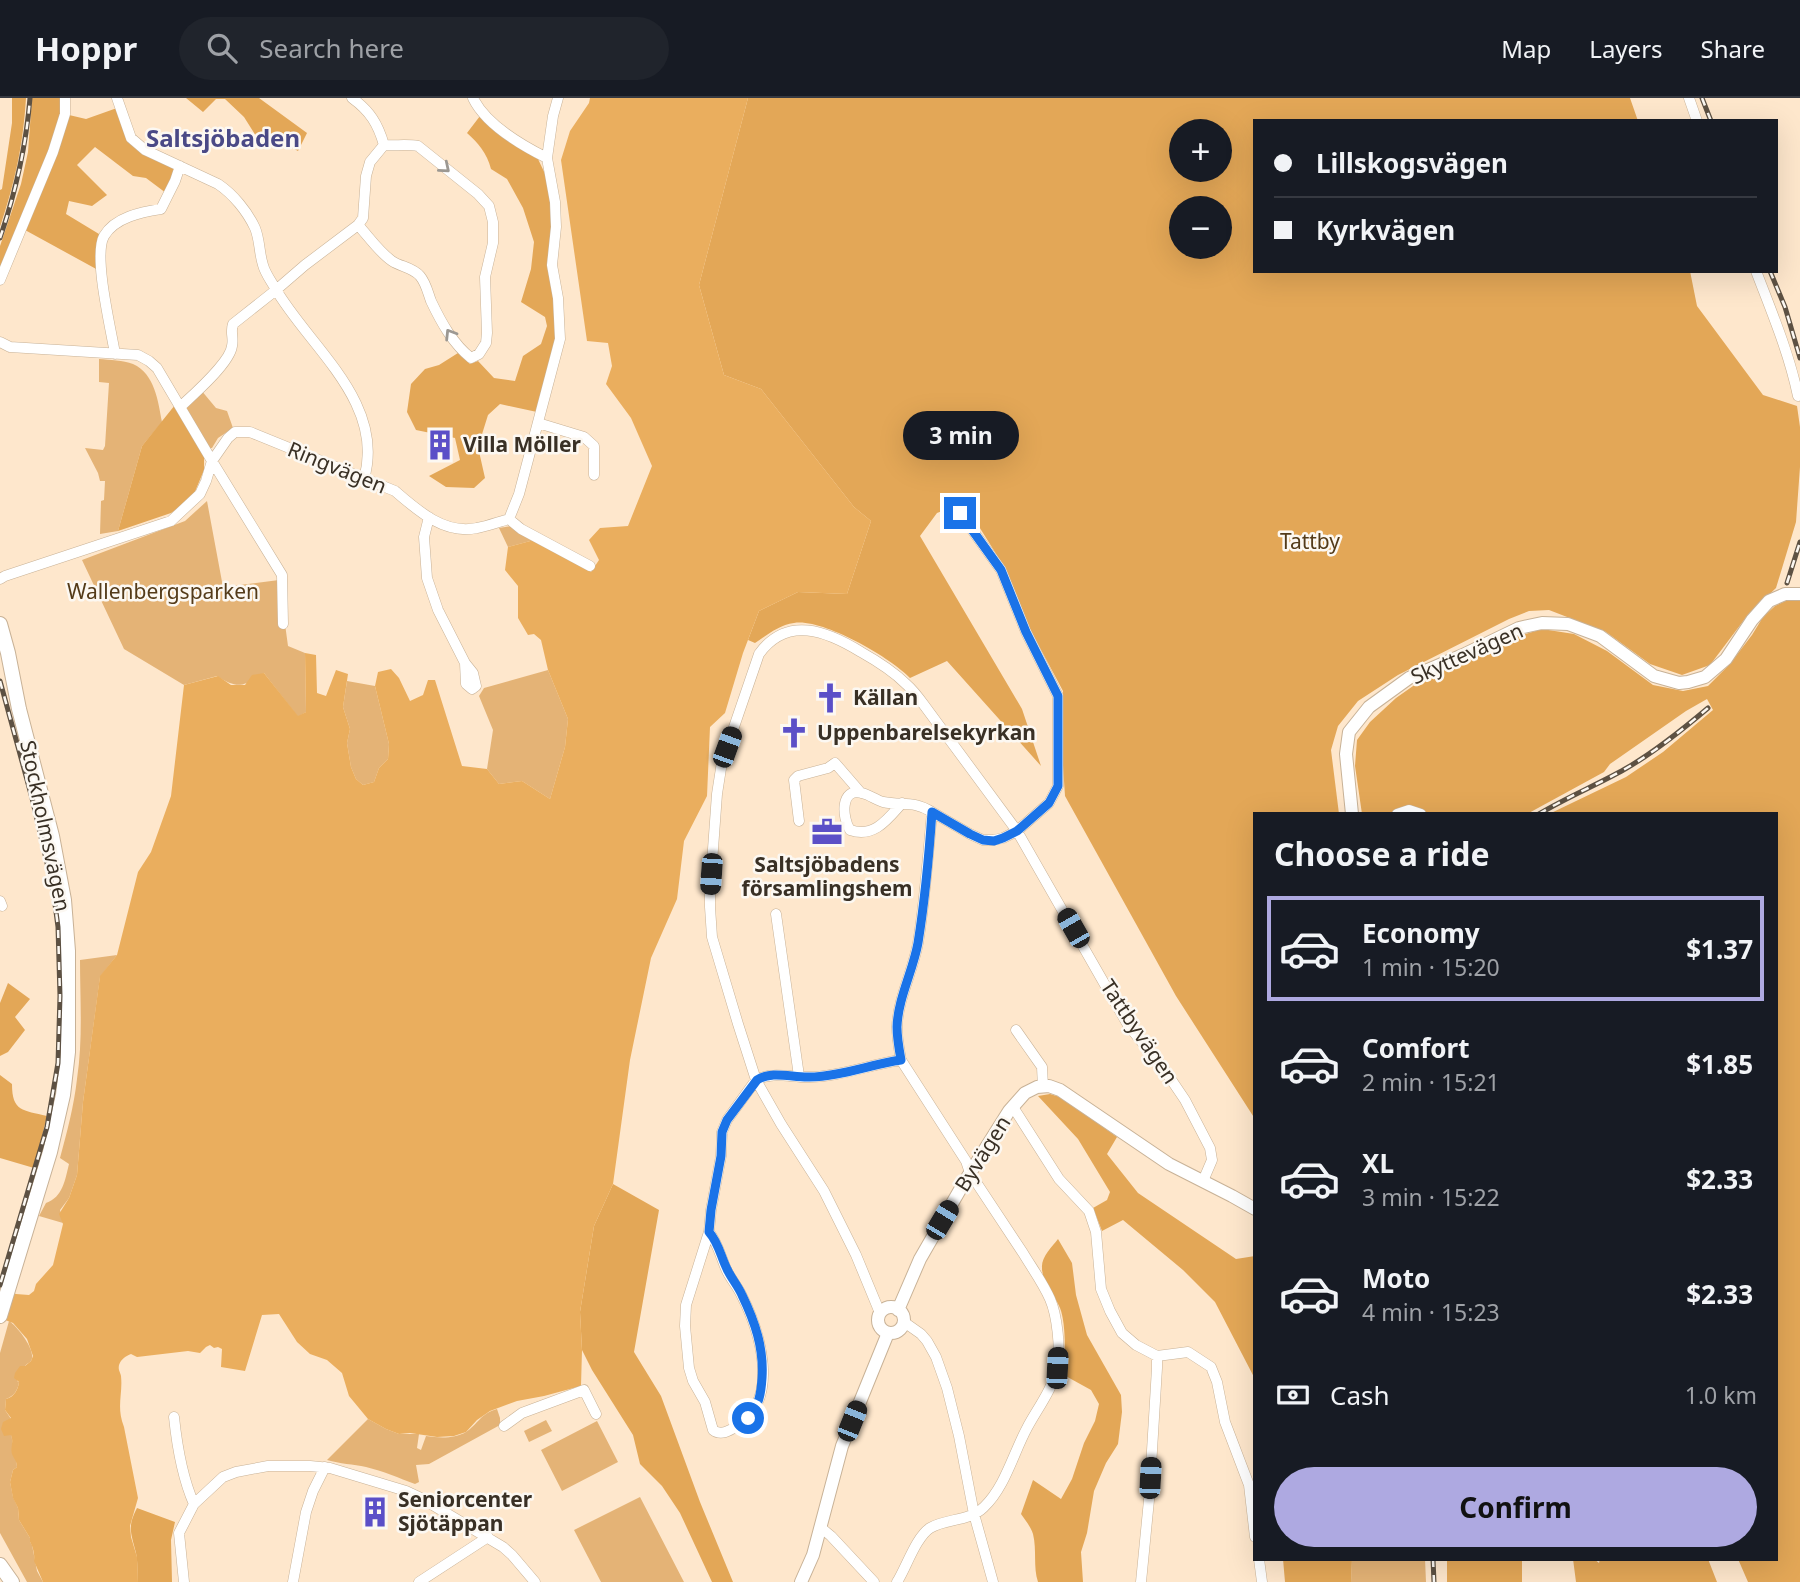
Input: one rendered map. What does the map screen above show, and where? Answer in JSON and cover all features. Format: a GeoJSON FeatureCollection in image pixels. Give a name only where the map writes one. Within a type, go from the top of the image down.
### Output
{"type":"FeatureCollection","features":[{"type":"Feature","properties":{"kind":"main road","name":"Stockholmsvägen"},"geometry":{"type":"LineString","coordinates":[[0,624],[21,720],[52,836],[64,900],[68,951],[68,1052],[63,1095],[50,1152],[0,1316]]}},
{"type":"Feature","properties":{"kind":"main road"},"geometry":{"type":"LineString","coordinates":[[0,1565],[12,1582]]}},
{"type":"Feature","properties":{"kind":"street"},"geometry":{"type":"LineString","coordinates":[[0,280],[53,152],[65,114],[65,98]]}},
{"type":"Feature","properties":{"kind":"street"},"geometry":{"type":"LineString","coordinates":[[117,98],[131,138],[145,150],[229,191],[255,229],[263,265],[276,290],[333,363],[356,403],[369,454],[364,479]]}},
{"type":"Feature","properties":{"kind":"street"},"geometry":{"type":"LineString","coordinates":[[352,98],[365,102],[379,126],[384,145]]}},
{"type":"Feature","properties":{"kind":"street"},"geometry":{"type":"LineString","coordinates":[[473,98],[477,106],[500,130],[547,158]]}},
{"type":"Feature","properties":{"kind":"street"},"geometry":{"type":"LineString","coordinates":[[558,98],[552,116],[547,158],[555,202],[552,265],[558,298],[559,339],[519,494],[509,519],[522,529],[590,566]]}},
{"type":"Feature","properties":{"kind":"street"},"geometry":{"type":"LineString","coordinates":[[1689,98],[1697,119]]}},
{"type":"Feature","properties":{"kind":"street"},"geometry":{"type":"LineString","coordinates":[[359,225],[389,259],[410,268],[422,279],[450,336],[462,351],[471,358],[479,355],[486,343],[485,277],[493,243],[494,222],[489,206],[418,146],[384,145]]}},
{"type":"Feature","properties":{"kind":"street"},"geometry":{"type":"LineString","coordinates":[[180,407],[203,386],[228,356],[233,345],[230,330],[233,324],[359,225],[363,218],[366,176],[370,162],[384,145]]}},
{"type":"Feature","properties":{"kind":"street"},"geometry":{"type":"LineString","coordinates":[[115,354],[104,289],[101,259],[103,239],[109,230],[135,214],[161,209],[180,166]]}},
{"type":"Feature","properties":{"kind":"street"},"geometry":{"type":"LineString","coordinates":[[1757,273],[1792,366],[1798,396]]}},
{"type":"Feature","properties":{"kind":"street"},"geometry":{"type":"LineString","coordinates":[[0,342],[10,347],[138,355],[157,368],[282,575],[283,624]]}},
{"type":"Feature","properties":{"kind":"street"},"geometry":{"type":"LineString","coordinates":[[537,424],[584,437],[594,446],[594,475]]}},
{"type":"Feature","properties":{"kind":"street","name":"Ringvägen"},"geometry":{"type":"LineString","coordinates":[[0,579],[171,521],[200,494],[212,461],[235,432],[250,432],[395,491],[414,508],[451,528],[466,530],[509,519]]}},
{"type":"Feature","properties":{"kind":"street"},"geometry":{"type":"LineString","coordinates":[[902,803],[878,827],[869,832],[850,830],[844,816],[844,803],[853,793],[861,793],[882,802],[910,803],[924,807],[983,840],[994,841],[1017,831],[1049,803],[1058,786],[1058,696],[1026,632],[1001,570],[960,513]]}},
{"type":"Feature","properties":{"kind":"street"},"geometry":{"type":"LineString","coordinates":[[429,517],[424,537],[428,578],[438,610],[465,663]]}},
{"type":"Feature","properties":{"kind":"street","name":"Skyttevägen"},"geometry":{"type":"LineString","coordinates":[[1352,812],[1346,754],[1349,732],[1369,707],[1409,678],[1519,628],[1542,623],[1568,624],[1600,636],[1654,676],[1679,683],[1688,682],[1705,677],[1720,665],[1769,601],[1784,594],[1800,594]]}},
{"type":"Feature","properties":{"kind":"street","name":"Tattbyvägen"},"geometry":{"type":"LineString","coordinates":[[757,1080],[712,937],[709,907],[717,794],[722,762],[759,654],[767,642],[780,634],[792,630],[808,630],[838,639],[880,662],[908,685],[1017,831],[1128,1025],[1185,1100],[1210,1148],[1212,1160],[1203,1181]]}},
{"type":"Feature","properties":{"kind":"street"},"geometry":{"type":"LineString","coordinates":[[799,821],[794,780],[798,776],[816,772],[835,763],[861,793]]}},
{"type":"Feature","properties":{"kind":"street"},"geometry":{"type":"LineString","coordinates":[[897,1582],[928,1529],[974,1514],[983,1508],[1003,1479],[1027,1426],[1048,1390],[1057,1368],[1058,1349],[1050,1299],[901,1060],[897,1026],[918,945],[932,812]]}},
{"type":"Feature","properties":{"kind":"street"},"geometry":{"type":"LineString","coordinates":[[776,914],[799,1076]]}},
{"type":"Feature","properties":{"kind":"street"},"geometry":{"type":"LineString","coordinates":[[1016,1030],[1042,1067],[1043,1087],[1060,1090],[1169,1164],[1253,1208]]}},
{"type":"Feature","properties":{"kind":"street"},"geometry":{"type":"LineString","coordinates":[[709,1232],[744,1301],[756,1330],[763,1361],[757,1406],[740,1424],[722,1433],[713,1430],[705,1402],[693,1381],[685,1326],[686,1305],[709,1232],[721,1156],[722,1132],[727,1120],[762,1076],[810,1077],[901,1060]]}},
{"type":"Feature","properties":{"kind":"street"},"geometry":{"type":"LineString","coordinates":[[757,1080],[781,1124],[824,1191],[856,1255],[880,1313],[878,1324],[888,1333],[898,1331],[901,1316]]}},
{"type":"Feature","properties":{"kind":"street","name":"Byvägen"},"geometry":{"type":"LineString","coordinates":[[901,1316],[920,1258],[970,1173],[1013,1107],[1025,1093],[1043,1087]]}},
{"type":"Feature","properties":{"kind":"street"},"geometry":{"type":"LineString","coordinates":[[1013,1107],[1059,1179],[1089,1211],[1096,1231],[1101,1289],[1122,1333],[1136,1345],[1157,1356],[1188,1352],[1211,1367],[1217,1382],[1225,1422],[1249,1485],[1253,1520]]}},
{"type":"Feature","properties":{"kind":"street"},"geometry":{"type":"LineString","coordinates":[[880,1313],[891,1307],[921,1334],[936,1357],[960,1436],[974,1514],[993,1582]]}},
{"type":"Feature","properties":{"kind":"street"},"geometry":{"type":"LineString","coordinates":[[801,1582],[813,1555],[842,1446],[888,1333]]}},
{"type":"Feature","properties":{"kind":"street"},"geometry":{"type":"LineString","coordinates":[[1142,1582],[1157,1356]]}},
{"type":"Feature","properties":{"kind":"street"},"geometry":{"type":"LineString","coordinates":[[504,1426],[522,1413],[584,1390],[596,1414]]}},
{"type":"Feature","properties":{"kind":"street"},"geometry":{"type":"LineString","coordinates":[[174,1417],[184,1476],[194,1504]]}},
{"type":"Feature","properties":{"kind":"street"},"geometry":{"type":"LineString","coordinates":[[184,1582],[180,1533],[194,1504],[216,1483],[236,1472],[268,1466],[338,1469],[406,1491],[488,1537],[512,1555],[535,1582]]}},
{"type":"Feature","properties":{"kind":"street"},"geometry":{"type":"LineString","coordinates":[[293,1582],[306,1512],[325,1467]]}},
{"type":"Feature","properties":{"kind":"street"},"geometry":{"type":"LineString","coordinates":[[820,1527],[874,1582]]}},
{"type":"Feature","properties":{"kind":"street"},"geometry":{"type":"LineString","coordinates":[[419,1582],[488,1537]]}},
{"type":"Feature","properties":{"kind":"street"},"geometry":{"type":"LineString","coordinates":[[1259,1561],[1262,1582]]}},
{"type":"Feature","properties":{"kind":"green space"},"geometry":{"type":"Polygon","coordinates":[[[12,98],[26,98],[25,115],[18,164],[0,227],[0,190],[12,123],[12,98]]]}},
{"type":"Feature","properties":{"kind":"green space"},"geometry":{"type":"Polygon","coordinates":[[[32,98],[62,98],[61,114],[0,272],[0,246],[21,184],[28,152],[32,98]]]}},
{"type":"Feature","properties":{"kind":"green space"},"geometry":{"type":"Polygon","coordinates":[[[186,98],[259,98],[307,133],[298,151],[266,134],[256,136],[244,117],[225,99],[216,99],[203,112],[186,98]]]}},
{"type":"Feature","properties":{"kind":"green space","name":"Tattby"},"geometry":{"type":"Polygon","coordinates":[[[748,98],[1630,98],[1637,119],[1253,119],[1253,273],[1690,273],[1697,306],[1763,395],[1797,406],[1800,467],[1796,522],[1776,588],[1747,616],[1710,665],[1682,675],[1650,664],[1606,632],[1549,610],[1529,611],[1398,675],[1358,701],[1338,726],[1331,750],[1339,812],[1253,812],[1253,1116],[1176,996],[1065,796],[1062,750],[1063,691],[1024,618],[1003,565],[963,503],[937,513],[920,536],[1022,709],[1041,766],[947,661],[910,678],[855,641],[806,623],[783,626],[755,643],[748,640],[759,611],[798,592],[847,594],[871,521],[854,507],[761,389],[724,375],[699,285],[748,98]]]}},
{"type":"Feature","properties":{"kind":"green space"},"geometry":{"type":"Polygon","coordinates":[[[117,108],[125,133],[135,148],[175,168],[166,193],[146,178],[133,176],[95,147],[77,165],[107,195],[92,206],[69,201],[66,214],[99,234],[98,270],[25,230],[69,115],[86,119],[117,108]]]}},
{"type":"Feature","properties":{"kind":"green space"},"geometry":{"type":"Polygon","coordinates":[[[480,116],[538,159],[547,178],[552,225],[547,265],[555,307],[556,339],[537,412],[500,404],[488,415],[478,447],[485,478],[474,488],[446,487],[429,476],[460,460],[455,438],[416,430],[407,412],[411,384],[425,369],[439,365],[458,353],[470,364],[478,361],[494,378],[515,381],[523,356],[541,344],[547,326],[545,317],[521,302],[531,269],[534,242],[523,208],[507,179],[491,169],[482,149],[467,133],[480,116]]]}},
{"type":"Feature","properties":{"kind":"green space"},"geometry":{"type":"Polygon","coordinates":[[[99,359],[133,364],[146,374],[154,389],[162,422],[142,446],[118,531],[100,534],[101,501],[104,500],[105,481],[100,481],[85,448],[103,450],[105,446],[109,383],[99,382],[99,359]]]}},
{"type":"Feature","properties":{"kind":"green space"},"geometry":{"type":"Polygon","coordinates":[[[201,390],[216,408],[227,411],[233,428],[218,438],[212,448],[184,406],[201,390]]]}},
{"type":"Feature","properties":{"kind":"green space"},"geometry":{"type":"Polygon","coordinates":[[[175,405],[204,456],[204,470],[194,494],[171,513],[118,531],[142,446],[175,405]]]}},
{"type":"Feature","properties":{"kind":"green space","name":"Wallenbergsparken"},"geometry":{"type":"Polygon","coordinates":[[[207,501],[223,587],[279,580],[288,646],[305,653],[306,712],[298,717],[264,673],[241,685],[217,676],[184,685],[124,649],[82,560],[185,521],[207,501]]]}},
{"type":"Feature","properties":{"kind":"green space"},"geometry":{"type":"Polygon","coordinates":[[[511,526],[534,540],[508,547],[499,528],[511,526]]]}},
{"type":"Feature","properties":{"kind":"green space"},"geometry":{"type":"Polygon","coordinates":[[[1800,600],[1800,1582],[1748,1582],[1739,1561],[1778,1561],[1778,812],[1553,812],[1626,777],[1663,752],[1713,710],[1707,699],[1610,764],[1604,772],[1531,812],[1362,812],[1355,766],[1357,740],[1370,722],[1396,698],[1423,679],[1506,640],[1542,629],[1574,634],[1607,651],[1653,685],[1683,691],[1708,686],[1729,665],[1763,617],[1785,601],[1800,600]]]}},
{"type":"Feature","properties":{"kind":"green space"},"geometry":{"type":"Polygon","coordinates":[[[548,670],[568,719],[565,747],[550,799],[522,781],[499,784],[487,769],[493,730],[479,696],[484,688],[548,670]]]}},
{"type":"Feature","properties":{"kind":"green space"},"geometry":{"type":"Polygon","coordinates":[[[347,681],[375,686],[389,744],[388,759],[379,768],[374,782],[363,785],[356,779],[351,767],[347,743],[350,729],[343,707],[347,681]]]}},
{"type":"Feature","properties":{"kind":"green space"},"geometry":{"type":"Polygon","coordinates":[[[117,955],[100,977],[83,1102],[77,1175],[69,1198],[60,1210],[63,1223],[39,1216],[46,1203],[60,1192],[69,1164],[60,1158],[79,1064],[80,960],[117,955]]]}},
{"type":"Feature","properties":{"kind":"green space"},"geometry":{"type":"Polygon","coordinates":[[[8,983],[30,999],[15,1017],[25,1030],[8,1052],[0,1056],[0,1003],[8,983]]]}},
{"type":"Feature","properties":{"kind":"green space"},"geometry":{"type":"Polygon","coordinates":[[[0,1075],[12,1084],[14,1100],[20,1108],[47,1116],[34,1168],[0,1158],[0,1075]]]}},
{"type":"Feature","properties":{"kind":"green space"},"geometry":{"type":"Polygon","coordinates":[[[1050,1094],[1063,1098],[1117,1137],[1107,1154],[1138,1193],[1236,1259],[1253,1256],[1253,1375],[1215,1302],[1183,1270],[1123,1220],[1102,1231],[1093,1208],[1107,1200],[1110,1192],[1078,1139],[1038,1096],[1050,1094]]]}},
{"type":"Feature","properties":{"kind":"green space"},"geometry":{"type":"Polygon","coordinates":[[[613,1184],[659,1210],[634,1352],[661,1396],[733,1582],[712,1582],[680,1513],[662,1486],[640,1464],[633,1435],[582,1350],[580,1312],[594,1226],[613,1184]]]}},
{"type":"Feature","properties":{"kind":"green space"},"geometry":{"type":"Polygon","coordinates":[[[1058,1239],[1072,1263],[1076,1295],[1087,1335],[1121,1395],[1118,1444],[1094,1491],[1081,1552],[1083,1582],[1038,1582],[1033,1534],[1021,1514],[1033,1480],[1061,1499],[1072,1479],[1099,1404],[1091,1390],[1062,1374],[1065,1341],[1062,1314],[1044,1279],[1042,1268],[1045,1256],[1058,1239]]]}},
{"type":"Feature","properties":{"kind":"green space"},"geometry":{"type":"Polygon","coordinates":[[[9,1321],[24,1338],[32,1354],[31,1361],[17,1381],[18,1388],[6,1399],[5,1410],[11,1419],[12,1453],[17,1467],[13,1470],[10,1482],[19,1520],[30,1538],[37,1571],[43,1582],[27,1582],[0,1533],[0,1353],[9,1321]]]}},
{"type":"Feature","properties":{"kind":"green space"},"geometry":{"type":"Polygon","coordinates":[[[497,1409],[500,1425],[429,1464],[416,1465],[419,1482],[415,1484],[372,1469],[327,1460],[368,1419],[399,1434],[419,1434],[417,1448],[421,1450],[426,1436],[457,1436],[497,1409]]]}},
{"type":"Feature","properties":{"kind":"green space"},"geometry":{"type":"Polygon","coordinates":[[[546,1420],[552,1431],[529,1442],[524,1431],[546,1420]]]}},
{"type":"Feature","properties":{"kind":"green space"},"geometry":{"type":"Polygon","coordinates":[[[597,1421],[618,1462],[562,1491],[541,1450],[597,1421]]]}},
{"type":"Feature","properties":{"kind":"green space"},"geometry":{"type":"Polygon","coordinates":[[[640,1497],[684,1582],[601,1582],[574,1530],[640,1497]]]}},
{"type":"Feature","properties":{"kind":"green space"},"geometry":{"type":"Polygon","coordinates":[[[137,1508],[175,1522],[171,1540],[172,1582],[138,1582],[137,1556],[131,1530],[137,1508]]]}},
{"type":"Feature","properties":{"kind":"green space"},"geometry":{"type":"Polygon","coordinates":[[[1283,1561],[1352,1561],[1351,1582],[1285,1582],[1283,1561]]]}},
{"type":"Feature","properties":{"kind":"green space"},"geometry":{"type":"Polygon","coordinates":[[[1352,1561],[1425,1561],[1426,1582],[1351,1582],[1352,1561]]]}},
{"type":"Feature","properties":{"kind":"green space"},"geometry":{"type":"Polygon","coordinates":[[[1447,1561],[1522,1561],[1522,1582],[1447,1582],[1447,1561]]]}},
{"type":"Feature","properties":{"kind":"green space"},"geometry":{"type":"Polygon","coordinates":[[[1573,1561],[1709,1561],[1717,1582],[1576,1582],[1573,1561]]]}},
{"type":"Feature","properties":{"kind":"shaded area"},"geometry":{"type":"Polygon","coordinates":[[[590,98],[748,98],[699,285],[724,375],[761,389],[854,507],[871,521],[847,594],[798,592],[759,611],[725,713],[710,727],[707,796],[684,841],[677,899],[651,958],[630,1060],[613,1184],[594,1226],[580,1312],[581,1386],[517,1401],[490,1411],[466,1432],[437,1437],[399,1434],[368,1419],[349,1396],[342,1373],[327,1360],[310,1354],[297,1342],[279,1314],[262,1315],[245,1371],[221,1367],[222,1349],[210,1345],[200,1353],[188,1351],[137,1357],[131,1354],[122,1359],[119,1365],[120,1413],[138,1498],[130,1526],[137,1557],[138,1582],[43,1582],[34,1561],[30,1538],[19,1520],[18,1508],[13,1498],[10,1482],[13,1470],[17,1467],[12,1452],[12,1438],[11,1435],[4,1436],[1,1429],[3,1422],[11,1418],[5,1410],[6,1399],[17,1390],[19,1382],[14,1378],[15,1373],[20,1366],[31,1361],[33,1356],[27,1339],[13,1323],[0,1318],[0,1286],[6,1291],[29,1295],[53,1265],[63,1224],[59,1214],[69,1198],[77,1175],[83,1102],[100,976],[117,955],[138,872],[151,852],[171,796],[184,685],[218,676],[231,685],[245,685],[252,675],[264,673],[298,716],[306,712],[305,653],[316,655],[317,693],[326,696],[336,670],[348,674],[343,707],[350,729],[347,743],[351,767],[356,779],[363,785],[374,782],[379,768],[388,759],[389,744],[375,686],[378,672],[391,669],[399,678],[410,701],[423,695],[428,680],[435,680],[462,766],[487,769],[499,784],[522,781],[550,799],[565,747],[568,719],[548,670],[541,640],[534,634],[528,635],[518,618],[518,586],[505,570],[508,547],[534,540],[591,572],[599,560],[589,540],[600,528],[628,526],[652,466],[631,418],[606,384],[612,366],[608,343],[587,341],[561,160],[570,131],[590,98]]]}},
{"type":"Feature","properties":{"kind":"railway"},"geometry":{"type":"LineString","coordinates":[[0,238],[20,169],[30,98]]}},
{"type":"Feature","properties":{"kind":"railway"},"geometry":{"type":"LineString","coordinates":[[1702,98],[1710,119]]}},
{"type":"Feature","properties":{"kind":"railway"},"geometry":{"type":"LineString","coordinates":[[1771,273],[1785,307],[1800,358]]}},
{"type":"Feature","properties":{"kind":"railway"},"geometry":{"type":"LineString","coordinates":[[1787,583],[1800,542]]}},
{"type":"Feature","properties":{"kind":"railway"},"geometry":{"type":"LineString","coordinates":[[0,681],[32,798],[53,889],[58,927],[60,996],[58,1063],[47,1127],[0,1285]]}},
{"type":"Feature","properties":{"kind":"railway"},"geometry":{"type":"LineString","coordinates":[[1542,812],[1636,762],[1708,708]]}},
{"type":"Feature","properties":{"kind":"railway"},"geometry":{"type":"LineString","coordinates":[[1433,1561],[1434,1582]]}},
{"type":"Feature","properties":{"kind":"place","name":"Villa Möller"},"geometry":{"type":"Point","coordinates":[440,445]}},
{"type":"Feature","properties":{"kind":"place","name":"Källan"},"geometry":{"type":"Point","coordinates":[830,698]}},
{"type":"Feature","properties":{"kind":"place","name":"Uppenbarelsekyrkan"},"geometry":{"type":"Point","coordinates":[794,733]}},
{"type":"Feature","properties":{"kind":"place","name":"Saltsjöbadens församlingshem"},"geometry":{"type":"Point","coordinates":[827,832]}},
{"type":"Feature","properties":{"kind":"place","name":"Seniorcenter Sjötäppan"},"geometry":{"type":"Point","coordinates":[375,1512]}},
{"type":"Feature","properties":{"kind":"district","name":"Saltsjöbaden"},"geometry":{"type":"Point","coordinates":[223,139]}},
{"type":"Feature","properties":{"kind":"route"},"geometry":{"type":"LineString","coordinates":[[748,1418],[757,1406],[761,1388],[762,1350],[741,1293],[709,1232],[721,1156],[722,1132],[727,1120],[762,1076],[810,1077],[901,1060],[897,1026],[918,945],[932,812],[970,834],[983,840],[994,841],[1017,831],[1049,803],[1058,786],[1058,696],[1026,632],[1001,570],[960,513]]}}]}
